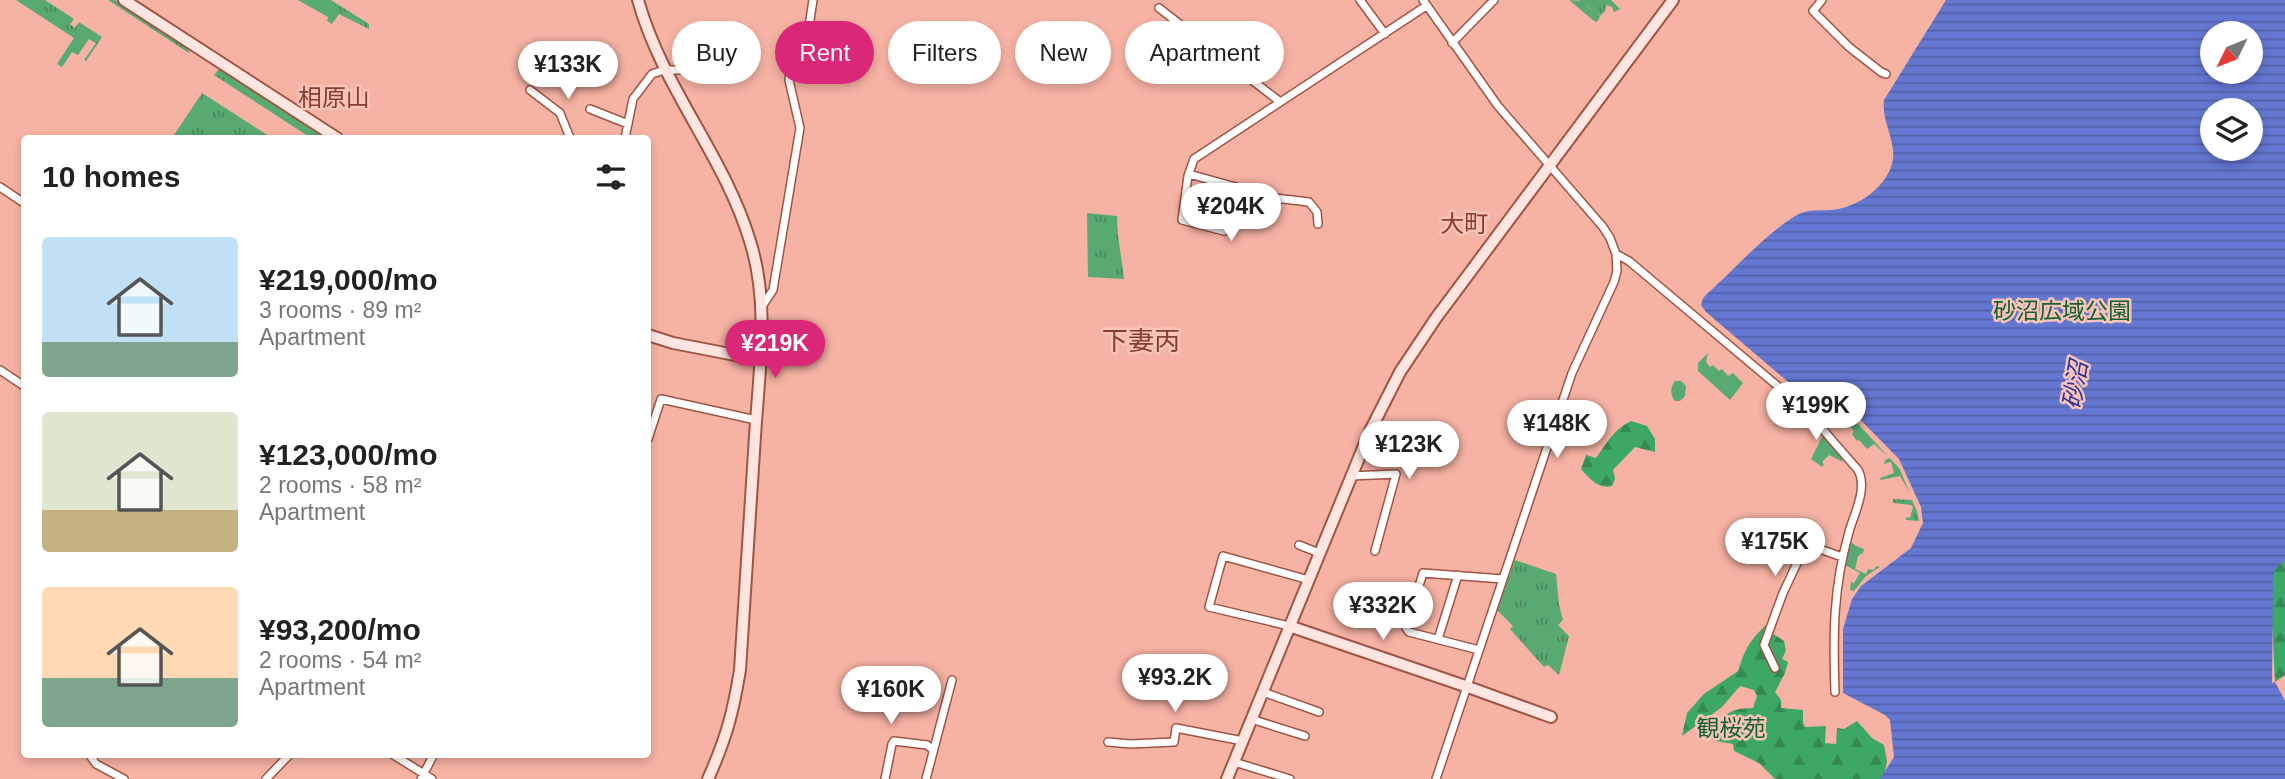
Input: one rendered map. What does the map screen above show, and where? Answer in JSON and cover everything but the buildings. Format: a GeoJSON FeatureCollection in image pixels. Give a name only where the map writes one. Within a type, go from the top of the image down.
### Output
{"type":"FeatureCollection","features":[{"type":"Feature","properties":{"kind":"street"},"geometry":{"type":"LineString","coordinates":[[124,0],[332,135]]}},
{"type":"Feature","properties":{"kind":"street"},"geometry":{"type":"LineString","coordinates":[[638,0],[664,70],[737,205],[755,260],[763,305],[740,670],[734,709],[724,743],[708,779]]}},
{"type":"Feature","properties":{"kind":"street"},"geometry":{"type":"LineString","coordinates":[[763,305],[773,290],[800,128],[790,87],[790,73],[808,33],[813,0]]}},
{"type":"Feature","properties":{"kind":"street"},"geometry":{"type":"LineString","coordinates":[[1360,0],[1385,34]]}},
{"type":"Feature","properties":{"kind":"street"},"geometry":{"type":"LineString","coordinates":[[1452,43],[1494,0]]}},
{"type":"Feature","properties":{"kind":"street"},"geometry":{"type":"LineString","coordinates":[[1227,779],[1350,477],[1375,419],[1406,362],[1673,0]]}},
{"type":"Feature","properties":{"kind":"street"},"geometry":{"type":"LineString","coordinates":[[1822,0],[1813,11],[1849,47],[1886,74]]}},
{"type":"Feature","properties":{"kind":"street"},"geometry":{"type":"LineString","coordinates":[[1236,187],[1224,231],[1182,220],[1194,159],[1385,34],[1425,3],[1498,106],[1611,238],[1617,264],[1614,282],[1572,373],[1436,779]]}},
{"type":"Feature","properties":{"kind":"street"},"geometry":{"type":"LineString","coordinates":[[1159,8],[1279,102]]}},
{"type":"Feature","properties":{"kind":"street"},"geometry":{"type":"LineString","coordinates":[[626,135],[633,99],[652,74],[672,70]]}},
{"type":"Feature","properties":{"kind":"street"},"geometry":{"type":"LineString","coordinates":[[530,90],[560,113],[569,135]]}},
{"type":"Feature","properties":{"kind":"street"},"geometry":{"type":"LineString","coordinates":[[590,109],[628,124]]}},
{"type":"Feature","properties":{"kind":"street"},"geometry":{"type":"LineString","coordinates":[[1189,174],[1275,198],[1309,202],[1317,212],[1318,224]]}},
{"type":"Feature","properties":{"kind":"street"},"geometry":{"type":"LineString","coordinates":[[0,187],[21,201]]}},
{"type":"Feature","properties":{"kind":"street"},"geometry":{"type":"LineString","coordinates":[[1616,254],[1629,261],[1805,409],[1862,477],[1835,598],[1835,692]]}},
{"type":"Feature","properties":{"kind":"street"},"geometry":{"type":"LineString","coordinates":[[651,336],[673,343],[761,360]]}},
{"type":"Feature","properties":{"kind":"street"},"geometry":{"type":"LineString","coordinates":[[0,370],[21,384]]}},
{"type":"Feature","properties":{"kind":"street"},"geometry":{"type":"LineString","coordinates":[[651,430],[661,399],[756,420]]}},
{"type":"Feature","properties":{"kind":"street"},"geometry":{"type":"LineString","coordinates":[[1350,477],[1396,474],[1375,551]]}},
{"type":"Feature","properties":{"kind":"street"},"geometry":{"type":"LineString","coordinates":[[1775,668],[1764,645],[1783,593],[1806,544],[1842,557]]}},
{"type":"Feature","properties":{"kind":"street"},"geometry":{"type":"LineString","coordinates":[[1299,545],[1319,553]]}},
{"type":"Feature","properties":{"kind":"street"},"geometry":{"type":"LineString","coordinates":[[1309,580],[1223,556],[1209,607],[1289,626],[1551,718]]}},
{"type":"Feature","properties":{"kind":"street"},"geometry":{"type":"LineString","coordinates":[[1479,650],[1409,632],[1405,628],[1423,573],[1503,579]]}},
{"type":"Feature","properties":{"kind":"street"},"geometry":{"type":"LineString","coordinates":[[1438,639],[1458,575]]}},
{"type":"Feature","properties":{"kind":"street"},"geometry":{"type":"LineString","coordinates":[[926,779],[952,680]]}},
{"type":"Feature","properties":{"kind":"street"},"geometry":{"type":"LineString","coordinates":[[1263,692],[1319,712]]}},
{"type":"Feature","properties":{"kind":"street"},"geometry":{"type":"LineString","coordinates":[[1251,719],[1305,736]]}},
{"type":"Feature","properties":{"kind":"street"},"geometry":{"type":"LineString","coordinates":[[1108,742],[1174,742],[1176,728],[1243,741]]}},
{"type":"Feature","properties":{"kind":"street"},"geometry":{"type":"LineString","coordinates":[[885,779],[894,741],[927,745],[932,750]]}},
{"type":"Feature","properties":{"kind":"street"},"geometry":{"type":"LineString","coordinates":[[92,758],[96,764],[124,779]]}},
{"type":"Feature","properties":{"kind":"street"},"geometry":{"type":"LineString","coordinates":[[266,779],[286,758]]}},
{"type":"Feature","properties":{"kind":"street"},"geometry":{"type":"LineString","coordinates":[[397,758],[432,779]]}},
{"type":"Feature","properties":{"kind":"street"},"geometry":{"type":"LineString","coordinates":[[423,776],[433,758]]}},
{"type":"Feature","properties":{"kind":"street"},"geometry":{"type":"LineString","coordinates":[[1234,762],[1290,779]]}},
{"type":"Feature","properties":{"kind":"green space"},"geometry":{"type":"Polygon","coordinates":[[[16,0],[45,0],[74,19],[70,24],[75,28],[79,22],[102,37],[86,61],[84,60],[96,43],[89,39],[78,55],[72,52],[62,67],[57,64],[74,38],[16,0]]]}},
{"type":"Feature","properties":{"kind":"green space"},"geometry":{"type":"Polygon","coordinates":[[[108,0],[115,0],[188,47],[189,53],[108,0]]]}},
{"type":"Feature","properties":{"kind":"green space"},"geometry":{"type":"Polygon","coordinates":[[[298,0],[331,0],[369,24],[369,29],[339,14],[332,24],[327,21],[328,17],[298,0]]]}},
{"type":"Feature","properties":{"kind":"green space"},"geometry":{"type":"Polygon","coordinates":[[[1569,0],[1584,1],[1600,17],[1597,22],[1594,21],[1569,0]]]}},
{"type":"Feature","properties":{"kind":"green space"},"geometry":{"type":"Polygon","coordinates":[[[1579,0],[1611,0],[1620,9],[1614,12],[1612,7],[1606,5],[1600,16],[1579,0]]]}},
{"type":"Feature","properties":{"kind":"green space"},"geometry":{"type":"Polygon","coordinates":[[[223,69],[322,135],[306,135],[214,75],[223,69]]]}},
{"type":"Feature","properties":{"kind":"green space"},"geometry":{"type":"Polygon","coordinates":[[[202,93],[267,135],[174,135],[202,93]]]}},
{"type":"Feature","properties":{"kind":"green space"},"geometry":{"type":"Polygon","coordinates":[[[1087,213],[1117,216],[1124,279],[1088,277],[1087,213]]]}},
{"type":"Feature","properties":{"kind":"green space"},"geometry":{"type":"Polygon","coordinates":[[[1708,353],[1706,362],[1710,367],[1713,365],[1719,371],[1722,369],[1728,376],[1733,373],[1743,383],[1730,400],[1698,371],[1698,363],[1708,353]]]}},
{"type":"Feature","properties":{"kind":"green space"},"geometry":{"type":"Polygon","coordinates":[[[1675,381],[1681,381],[1686,386],[1685,396],[1680,401],[1675,401],[1671,393],[1675,381]]]}},
{"type":"Feature","properties":{"kind":"green space"},"geometry":{"type":"Polygon","coordinates":[[[1834,398],[1888,457],[1874,444],[1867,449],[1857,441],[1852,434],[1854,431],[1847,423],[1851,419],[1844,412],[1837,418],[1825,405],[1834,398]]]}},
{"type":"Feature","properties":{"kind":"green space"},"geometry":{"type":"Polygon","coordinates":[[[1631,421],[1647,426],[1655,439],[1655,452],[1635,447],[1613,470],[1615,479],[1612,486],[1599,485],[1581,469],[1586,455],[1596,458],[1615,433],[1631,421]]]}},
{"type":"Feature","properties":{"kind":"green space"},"geometry":{"type":"Polygon","coordinates":[[[1822,437],[1835,447],[1843,462],[1829,455],[1822,462],[1822,467],[1811,459],[1822,437]]]}},
{"type":"Feature","properties":{"kind":"green space"},"geometry":{"type":"Polygon","coordinates":[[[1890,458],[1899,468],[1910,493],[1900,476],[1881,480],[1880,478],[1894,473],[1891,462],[1884,464],[1885,460],[1890,458]]]}},
{"type":"Feature","properties":{"kind":"green space"},"geometry":{"type":"Polygon","coordinates":[[[1893,499],[1912,500],[1919,521],[1906,520],[1906,517],[1910,518],[1913,507],[1893,503],[1893,499]]]}},
{"type":"Feature","properties":{"kind":"green space"},"geometry":{"type":"Polygon","coordinates":[[[1850,541],[1864,549],[1858,556],[1855,569],[1866,574],[1868,569],[1880,567],[1866,576],[1854,591],[1850,590],[1851,582],[1854,583],[1860,573],[1845,565],[1850,541]]]}},
{"type":"Feature","properties":{"kind":"green space"},"geometry":{"type":"Polygon","coordinates":[[[2285,554],[2285,675],[2275,682],[2270,583],[2277,559],[2285,554]]]}},
{"type":"Feature","properties":{"kind":"green space"},"geometry":{"type":"Polygon","coordinates":[[[1515,560],[1556,574],[1563,620],[1558,625],[1569,636],[1559,675],[1548,665],[1544,667],[1510,629],[1513,626],[1497,610],[1515,560]]]}},
{"type":"Feature","properties":{"kind":"green space","name":"観桜苑"},"geometry":{"type":"Polygon","coordinates":[[[1768,623],[1769,631],[1784,641],[1786,650],[1782,659],[1788,662],[1775,692],[1781,700],[1781,708],[1803,710],[1805,727],[1826,726],[1825,743],[1836,744],[1837,728],[1844,729],[1857,721],[1872,738],[1884,745],[1887,761],[1884,779],[1775,779],[1759,763],[1734,751],[1733,744],[1716,741],[1714,732],[1725,716],[1738,709],[1753,708],[1757,696],[1754,690],[1740,686],[1722,707],[1682,736],[1687,713],[1704,694],[1738,671],[1749,644],[1768,623]]]}},
{"type":"Feature","properties":{"kind":"water","name":"砂沼"},"geometry":{"type":"Polygon","coordinates":[[[1946,0],[2285,0],[2285,560],[2275,569],[2273,577],[2272,683],[2275,682],[2285,701],[2285,779],[1880,779],[1894,757],[1890,720],[1843,693],[1843,629],[1852,599],[1861,586],[1911,548],[1923,523],[1921,507],[1899,459],[1837,396],[1832,395],[1819,404],[1813,403],[1701,305],[1709,292],[1788,221],[1807,211],[1831,210],[1850,205],[1876,189],[1888,173],[1893,156],[1884,100],[1946,0]]]}},
{"type":"Feature","properties":{"kind":"district","name":"相原山"},"geometry":{"type":"Point","coordinates":[334,97]}},
{"type":"Feature","properties":{"kind":"district","name":"大町"},"geometry":{"type":"Point","coordinates":[1464,223]}},
{"type":"Feature","properties":{"kind":"district","name":"下妻丙"},"geometry":{"type":"Point","coordinates":[1141,341]}},
{"type":"Feature","properties":{"kind":"park label","name":"砂沼広域公園"},"geometry":{"type":"Point","coordinates":[2062,311]}}]}
